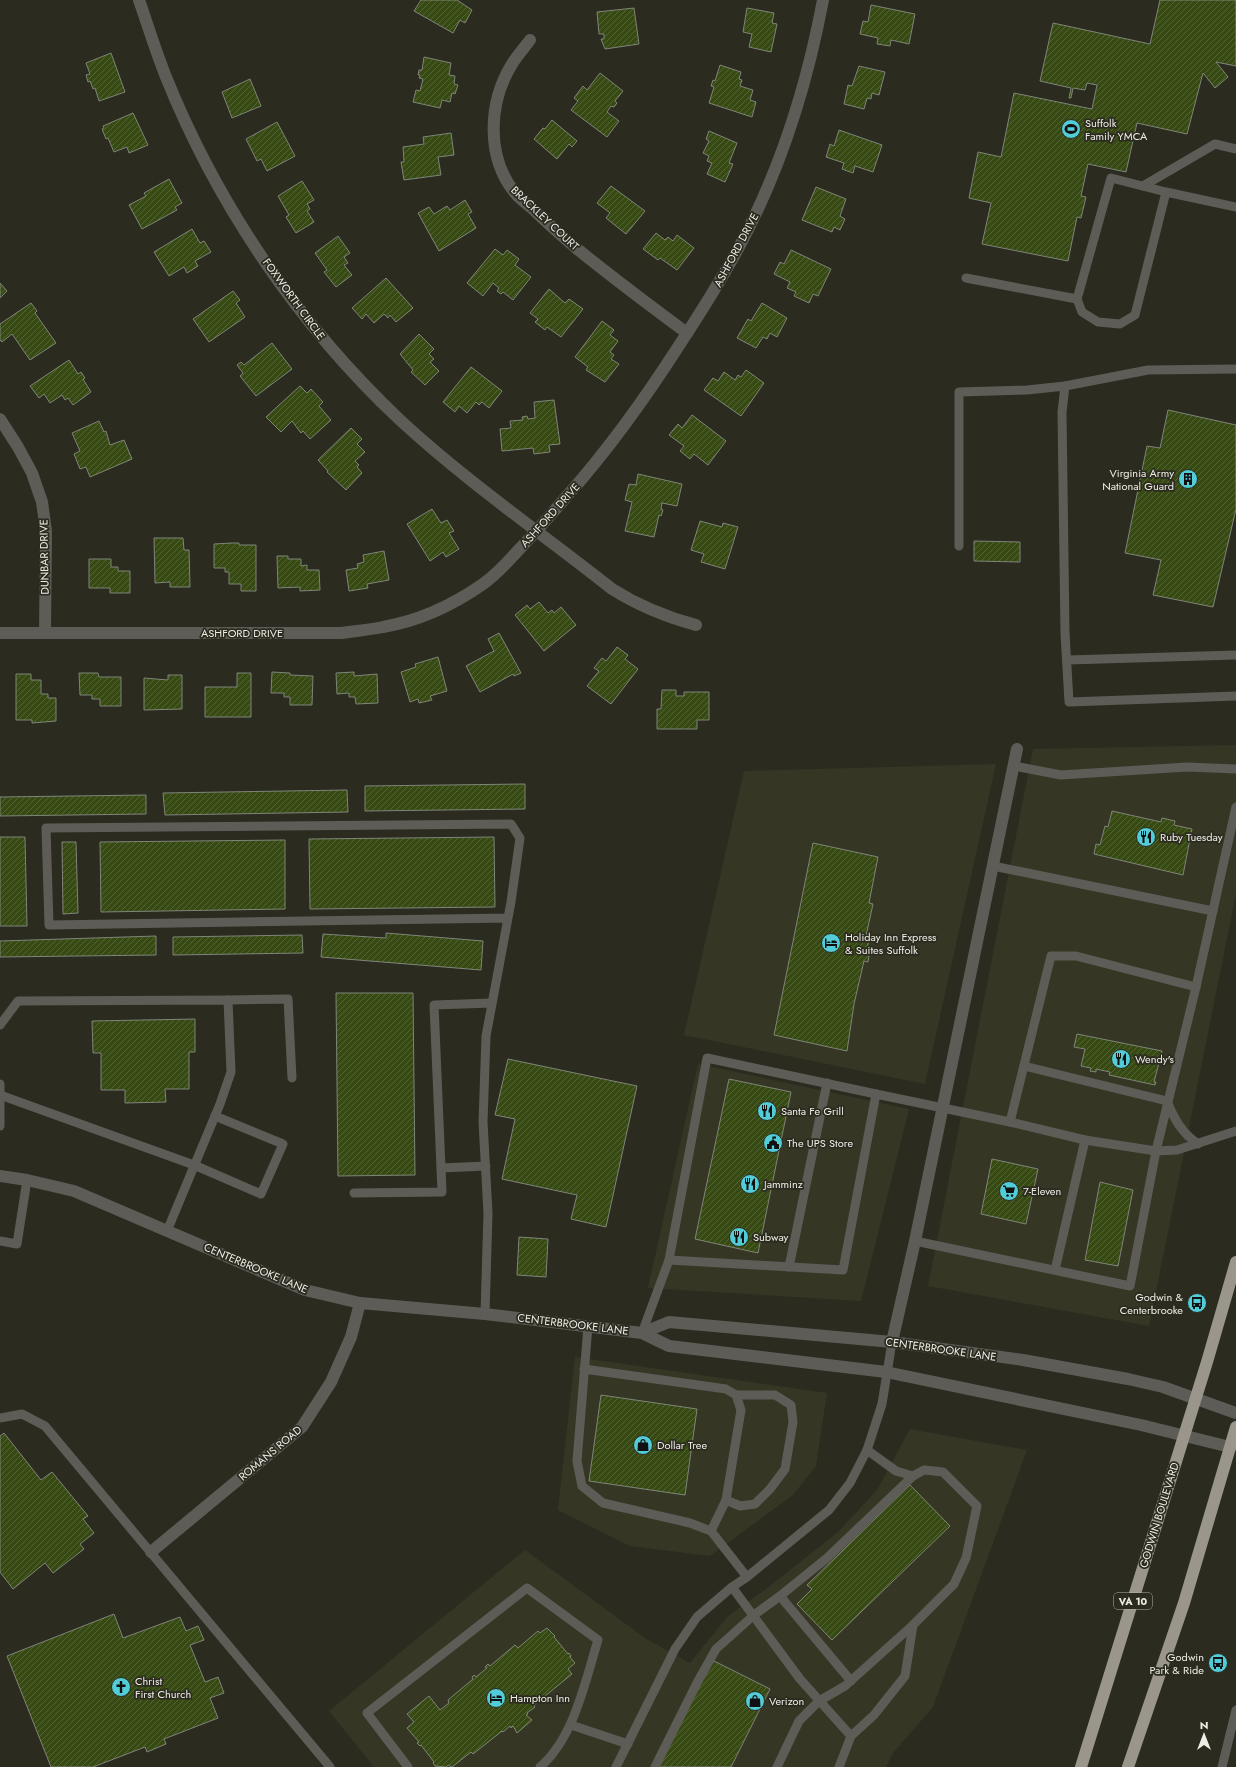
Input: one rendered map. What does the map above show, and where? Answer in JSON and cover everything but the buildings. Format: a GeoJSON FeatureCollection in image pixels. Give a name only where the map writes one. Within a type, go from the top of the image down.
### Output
{"type":"FeatureCollection","features":[{"type":"Feature","properties":{"kind":"highway","name":"GODWIN BOULEVARD"},"geometry":{"type":"LineString","coordinates":[[1081,1767],[1236,1262]]}},
{"type":"Feature","properties":{"kind":"highway"},"geometry":{"type":"LineString","coordinates":[[1128,1767],[1184,1603],[1233,1446],[1236,1427]]}},
{"type":"Feature","properties":{"kind":"street","name":"FOXWORTH CIRCLE"},"geometry":{"type":"LineString","coordinates":[[139,0],[166,76],[192,134],[229,205],[280,283],[318,333],[347,366],[400,420],[469,479],[612,589],[634,603],[664,616],[696,625]]}},
{"type":"Feature","properties":{"kind":"street","name":"ASHFORD DRIVE"},"geometry":{"type":"LineString","coordinates":[[0,633],[341,633],[383,627],[424,615],[457,600],[481,586],[492,577],[537,530],[586,475],[624,426],[711,297],[740,245],[766,191],[784,146],[802,89],[823,0]]}},
{"type":"Feature","properties":{"kind":"street","name":"BRACKLEY COURT"},"geometry":{"type":"LineString","coordinates":[[530,40],[512,64],[503,82],[496,106],[493,134],[496,155],[503,176],[515,194],[556,231],[620,283],[687,333]]}},
{"type":"Feature","properties":{"kind":"street","name":"DUNBAR DRIVE"},"geometry":{"type":"LineString","coordinates":[[0,420],[18,447],[32,473],[42,502],[46,532],[45,633]]}},
{"type":"Feature","properties":{"kind":"street"},"geometry":{"type":"LineString","coordinates":[[892,1342],[1017,749]]}},
{"type":"Feature","properties":{"kind":"street","name":"CENTERBROOKE LANE"},"geometry":{"type":"LineString","coordinates":[[0,1176],[27,1180],[74,1191],[305,1290],[360,1303],[485,1314],[642,1332],[669,1346],[886,1372],[1233,1446]]}},
{"type":"Feature","properties":{"kind":"street","name":"ROMANS ROAD"},"geometry":{"type":"LineString","coordinates":[[151,1552],[302,1427],[331,1382],[351,1337],[360,1303]]}},
{"type":"Feature","properties":{"kind":"street","name":"CENTERBROOKE LANE"},"geometry":{"type":"LineString","coordinates":[[642,1332],[669,1322],[892,1342],[1023,1360],[1128,1379],[1163,1387],[1236,1413]]}},
{"type":"Feature","properties":{"kind":"lane"},"geometry":{"type":"LineString","coordinates":[[1143,186],[1215,144],[1236,149]]}},
{"type":"Feature","properties":{"kind":"lane"},"geometry":{"type":"LineString","coordinates":[[1166,192],[1135,315],[1120,324],[1098,322],[1082,312],[1077,299],[1111,178],[1166,192],[1236,207]]}},
{"type":"Feature","properties":{"kind":"lane"},"geometry":{"type":"LineString","coordinates":[[966,278],[1077,299]]}},
{"type":"Feature","properties":{"kind":"lane"},"geometry":{"type":"LineString","coordinates":[[960,546],[960,392],[1027,390],[1065,386],[1148,370],[1236,369]]}},
{"type":"Feature","properties":{"kind":"lane"},"geometry":{"type":"LineString","coordinates":[[1065,386],[1062,412],[1065,633],[1068,660],[1069,702],[1236,696]]}},
{"type":"Feature","properties":{"kind":"lane"},"geometry":{"type":"LineString","coordinates":[[1068,660],[1236,655]]}},
{"type":"Feature","properties":{"kind":"lane"},"geometry":{"type":"LineString","coordinates":[[1014,766],[1061,775],[1187,767],[1236,769]]}},
{"type":"Feature","properties":{"kind":"lane"},"geometry":{"type":"LineString","coordinates":[[914,1241],[1130,1286],[1167,1101],[1196,987],[1236,807]]}},
{"type":"Feature","properties":{"kind":"lane"},"geometry":{"type":"LineString","coordinates":[[485,1314],[488,1214],[483,1122],[486,1036],[508,918],[520,838],[511,824],[46,828],[49,925],[508,918]]}},
{"type":"Feature","properties":{"kind":"lane"},"geometry":{"type":"LineString","coordinates":[[993,866],[1213,911]]}},
{"type":"Feature","properties":{"kind":"lane"},"geometry":{"type":"LineString","coordinates":[[1010,1122],[1051,956],[1076,956],[1196,987]]}},
{"type":"Feature","properties":{"kind":"lane"},"geometry":{"type":"LineString","coordinates":[[0,1025],[18,1001],[288,999],[292,1078]]}},
{"type":"Feature","properties":{"kind":"lane"},"geometry":{"type":"LineString","coordinates":[[167,1231],[215,1116],[230,1072],[228,1000]]}},
{"type":"Feature","properties":{"kind":"lane"},"geometry":{"type":"LineString","coordinates":[[354,1192],[442,1192],[434,1005],[492,1003]]}},
{"type":"Feature","properties":{"kind":"lane"},"geometry":{"type":"LineString","coordinates":[[642,1332],[669,1260],[707,1058],[942,1107],[1085,1140],[1156,1151],[1177,1150],[1236,1131]]}},
{"type":"Feature","properties":{"kind":"lane"},"geometry":{"type":"LineString","coordinates":[[1024,1066],[1167,1101]]}},
{"type":"Feature","properties":{"kind":"lane"},"geometry":{"type":"LineString","coordinates":[[0,1084],[0,1126]]}},
{"type":"Feature","properties":{"kind":"lane"},"geometry":{"type":"LineString","coordinates":[[789,1267],[827,1084]]}},
{"type":"Feature","properties":{"kind":"lane"},"geometry":{"type":"LineString","coordinates":[[669,1260],[843,1270],[876,1094]]}},
{"type":"Feature","properties":{"kind":"lane"},"geometry":{"type":"LineString","coordinates":[[0,1095],[194,1165],[261,1194],[283,1144],[215,1116]]}},
{"type":"Feature","properties":{"kind":"lane"},"geometry":{"type":"LineString","coordinates":[[1167,1101],[1173,1116],[1186,1136],[1198,1144]]}},
{"type":"Feature","properties":{"kind":"lane"},"geometry":{"type":"LineString","coordinates":[[1055,1270],[1085,1140]]}},
{"type":"Feature","properties":{"kind":"lane"},"geometry":{"type":"LineString","coordinates":[[441,1168],[486,1166]]}},
{"type":"Feature","properties":{"kind":"lane"},"geometry":{"type":"LineString","coordinates":[[0,1242],[17,1244],[27,1180]]}},
{"type":"Feature","properties":{"kind":"lane"},"geometry":{"type":"LineString","coordinates":[[588,1326],[578,1461],[582,1486],[603,1503],[690,1523],[711,1531],[747,1577]]}},
{"type":"Feature","properties":{"kind":"lane"},"geometry":{"type":"LineString","coordinates":[[616,1767],[675,1649],[696,1618],[732,1587],[747,1577],[829,1510],[850,1483],[867,1450],[882,1404],[892,1342]]}},
{"type":"Feature","properties":{"kind":"lane"},"geometry":{"type":"LineString","coordinates":[[584,1369],[726,1389],[736,1395],[775,1395],[792,1405],[793,1422],[785,1469],[770,1489],[755,1504],[740,1506],[726,1500]]}},
{"type":"Feature","properties":{"kind":"lane"},"geometry":{"type":"LineString","coordinates":[[711,1531],[726,1500],[741,1410],[736,1395]]}},
{"type":"Feature","properties":{"kind":"lane"},"geometry":{"type":"LineString","coordinates":[[0,1418],[22,1414],[45,1426],[330,1767]]}},
{"type":"Feature","properties":{"kind":"lane"},"geometry":{"type":"LineString","coordinates":[[867,1450],[896,1470],[913,1476]]}},
{"type":"Feature","properties":{"kind":"lane"},"geometry":{"type":"LineString","coordinates":[[655,1767],[698,1681],[716,1649],[754,1615],[780,1596],[826,1558],[913,1476],[924,1470],[943,1472],[977,1506],[966,1558],[954,1584],[913,1626],[851,1681],[818,1701],[799,1721],[777,1767]]}},
{"type":"Feature","properties":{"kind":"lane"},"geometry":{"type":"LineString","coordinates":[[732,1587],[800,1679],[818,1701],[851,1736]]}},
{"type":"Feature","properties":{"kind":"lane"},"geometry":{"type":"LineString","coordinates":[[408,1767],[367,1713],[527,1588],[598,1640],[571,1725],[548,1760],[540,1767]]}},
{"type":"Feature","properties":{"kind":"lane"},"geometry":{"type":"LineString","coordinates":[[780,1596],[851,1681]]}},
{"type":"Feature","properties":{"kind":"lane"},"geometry":{"type":"LineString","coordinates":[[839,1767],[851,1736],[874,1715],[905,1676],[913,1626]]}},
{"type":"Feature","properties":{"kind":"lane"},"geometry":{"type":"LineString","coordinates":[[1222,1767],[1236,1710]]}},
{"type":"Feature","properties":{"kind":"lane"},"geometry":{"type":"LineString","coordinates":[[571,1725],[628,1744]]}},
{"type":"Feature","properties":{"kind":"shaded area"},"geometry":{"type":"Polygon","coordinates":[[[1236,745],[1236,894],[1149,1326],[928,1286],[1033,749],[1236,745]]]}},
{"type":"Feature","properties":{"kind":"shaded area"},"geometry":{"type":"Polygon","coordinates":[[[996,764],[925,1084],[684,1035],[744,771],[996,764]]]}},
{"type":"Feature","properties":{"kind":"shaded area"},"geometry":{"type":"Polygon","coordinates":[[[698,1064],[909,1109],[861,1301],[648,1288],[698,1064]]]}},
{"type":"Feature","properties":{"kind":"shaded area"},"geometry":{"type":"Polygon","coordinates":[[[575,1357],[827,1393],[816,1466],[793,1495],[710,1556],[630,1546],[558,1510],[575,1357]]]}},
{"type":"Feature","properties":{"kind":"shaded area"},"geometry":{"type":"Polygon","coordinates":[[[910,1429],[1027,1450],[933,1707],[893,1753],[886,1767],[374,1767],[329,1711],[525,1550],[645,1638],[690,1663],[728,1616],[762,1592],[838,1532],[877,1490],[910,1429]]]}},
{"type":"Feature","properties":{"kind":"place","name":"Suffolk Family YMCA"},"geometry":{"type":"Point","coordinates":[1071,129]}},
{"type":"Feature","properties":{"kind":"place","name":"Virginia Army National Guard"},"geometry":{"type":"Point","coordinates":[1188,479]}},
{"type":"Feature","properties":{"kind":"place","name":"Ruby Tuesday"},"geometry":{"type":"Point","coordinates":[1146,837]}},
{"type":"Feature","properties":{"kind":"place","name":"Holiday Inn Express & Suites Suffolk"},"geometry":{"type":"Point","coordinates":[831,943]}},
{"type":"Feature","properties":{"kind":"place","name":"Wendy's"},"geometry":{"type":"Point","coordinates":[1121,1059]}},
{"type":"Feature","properties":{"kind":"place","name":"Santa Fe Grill"},"geometry":{"type":"Point","coordinates":[767,1111]}},
{"type":"Feature","properties":{"kind":"place","name":"The UPS Store"},"geometry":{"type":"Point","coordinates":[773,1143]}},
{"type":"Feature","properties":{"kind":"place","name":"Jamminz"},"geometry":{"type":"Point","coordinates":[750,1184]}},
{"type":"Feature","properties":{"kind":"place","name":"7-Eleven"},"geometry":{"type":"Point","coordinates":[1009,1191]}},
{"type":"Feature","properties":{"kind":"place","name":"Subway"},"geometry":{"type":"Point","coordinates":[739,1237]}},
{"type":"Feature","properties":{"kind":"place","name":"Godwin & Centerbrooke"},"geometry":{"type":"Point","coordinates":[1197,1303]}},
{"type":"Feature","properties":{"kind":"place","name":"Dollar Tree"},"geometry":{"type":"Point","coordinates":[643,1445]}},
{"type":"Feature","properties":{"kind":"place","name":"Godwin Park & Ride"},"geometry":{"type":"Point","coordinates":[1218,1663]}},
{"type":"Feature","properties":{"kind":"place","name":"Christ First Church"},"geometry":{"type":"Point","coordinates":[121,1687]}},
{"type":"Feature","properties":{"kind":"place","name":"Hampton Inn"},"geometry":{"type":"Point","coordinates":[496,1698]}},
{"type":"Feature","properties":{"kind":"place","name":"Verizon"},"geometry":{"type":"Point","coordinates":[755,1701]}}]}
